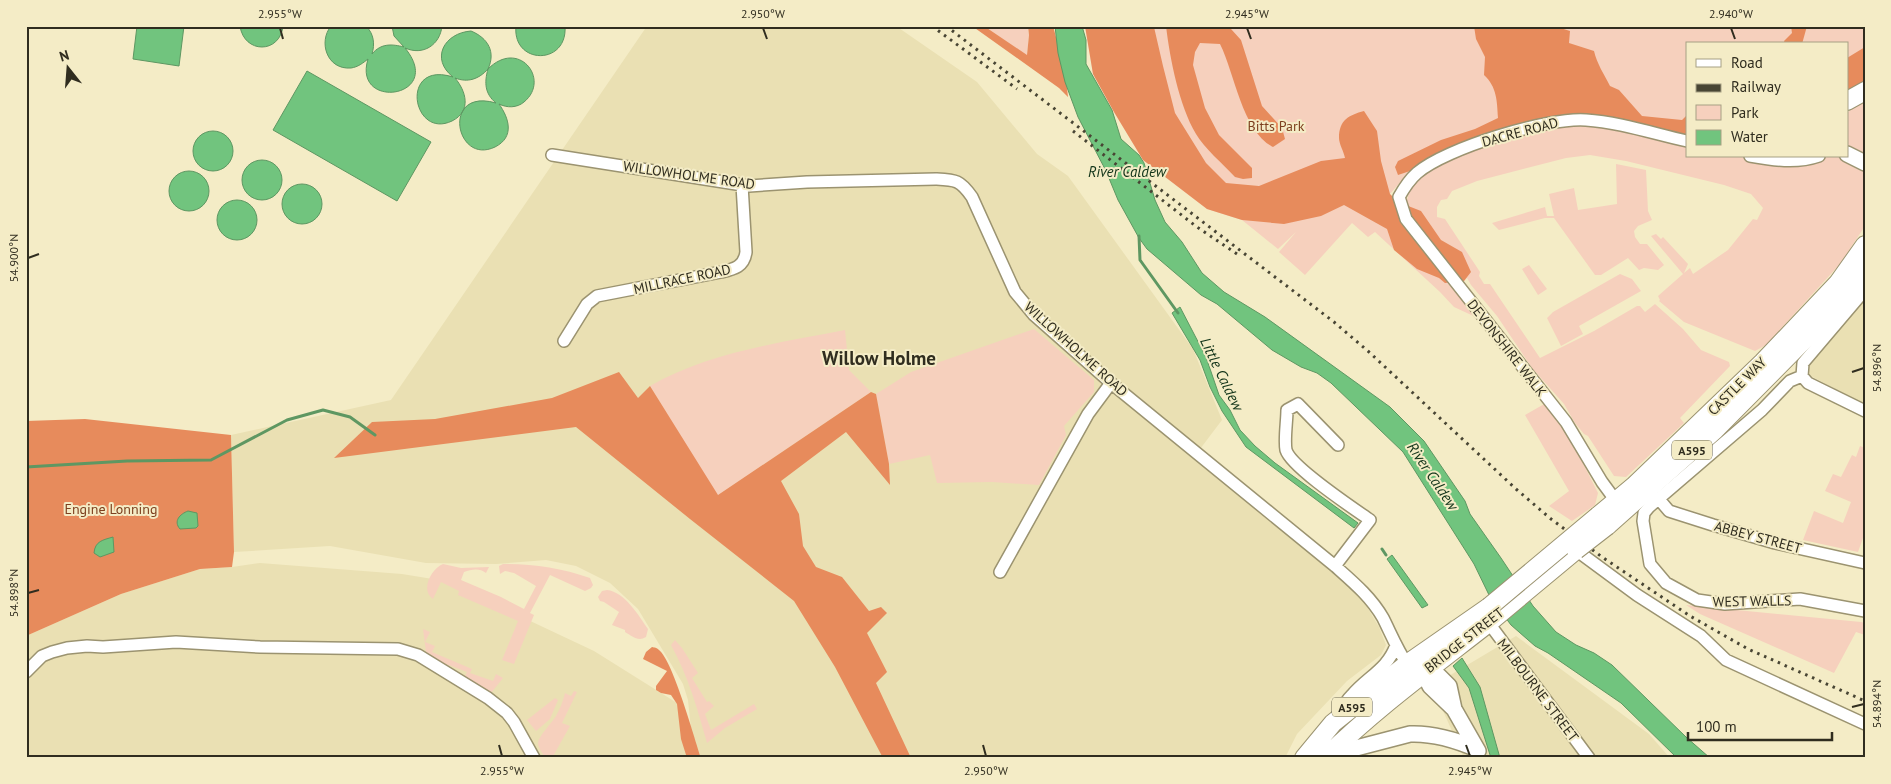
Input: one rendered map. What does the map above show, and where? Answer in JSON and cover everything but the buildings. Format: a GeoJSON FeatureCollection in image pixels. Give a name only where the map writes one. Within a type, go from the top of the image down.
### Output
{"type":"FeatureCollection","features":[{"type":"Feature","properties":{"kind":"main road"},"geometry":{"type":"LineString","coordinates":[[1848,154],[1865,163]]}},
{"type":"Feature","properties":{"kind":"main road","name":"CASTLE WAY"},"geometry":{"type":"LineString","coordinates":[[1602,521],[1616,501],[1726,398],[1802,322],[1838,282],[1865,245]]}},
{"type":"Feature","properties":{"kind":"main road","name":"CASTLE WAY"},"geometry":{"type":"LineString","coordinates":[[1602,521],[1715,430],[1821,323],[1865,269]]}},
{"type":"Feature","properties":{"kind":"main road","name":"BRIDGE STREET"},"geometry":{"type":"LineString","coordinates":[[1304,758],[1333,723],[1407,664],[1492,614],[1576,550],[1602,521]]}},
{"type":"Feature","properties":{"kind":"main road","name":"BRIDGE STREET"},"geometry":{"type":"LineString","coordinates":[[1327,758],[1348,735],[1602,521]]}},
{"type":"Feature","properties":{"kind":"main road"},"geometry":{"type":"LineString","coordinates":[[1407,664],[1423,672],[1439,676],[1449,686],[1454,709],[1479,753]]}},
{"type":"Feature","properties":{"kind":"main road"},"geometry":{"type":"LineString","coordinates":[[1327,758],[1337,753],[1410,734],[1421,733],[1458,741],[1479,753]]}},
{"type":"Feature","properties":{"kind":"street","name":"DACRE ROAD"},"geometry":{"type":"LineString","coordinates":[[1399,197],[1405,185],[1434,162],[1484,141],[1552,122],[1570,119],[1602,122],[1686,142]]}},
{"type":"Feature","properties":{"kind":"street","name":"WILLOWHOLME ROAD"},"geometry":{"type":"LineString","coordinates":[[552,155],[742,185],[936,178],[954,180],[962,184],[972,197],[1015,292],[1034,316],[1110,383],[1362,590],[1382,618],[1407,664]]}},
{"type":"Feature","properties":{"kind":"street"},"geometry":{"type":"LineString","coordinates":[[1767,158],[1792,161],[1812,158]]}},
{"type":"Feature","properties":{"kind":"street","name":"MILLRACE ROAD"},"geometry":{"type":"LineString","coordinates":[[564,341],[587,304],[597,296],[721,272],[742,264],[746,252],[742,185]]}},
{"type":"Feature","properties":{"kind":"street","name":"DEVONSHIRE WALK"},"geometry":{"type":"LineString","coordinates":[[1399,197],[1406,219],[1566,422],[1616,501]]}},
{"type":"Feature","properties":{"kind":"street"},"geometry":{"type":"LineString","coordinates":[[1865,290],[1803,363],[1802,376],[1808,383],[1865,411]]}},
{"type":"Feature","properties":{"kind":"street","name":"WEST WALLS"},"geometry":{"type":"LineString","coordinates":[[1802,376],[1790,382],[1762,410],[1658,498],[1644,513],[1643,521],[1648,558],[1653,570],[1666,583],[1697,600],[1725,604],[1800,599],[1865,611]]}},
{"type":"Feature","properties":{"kind":"street"},"geometry":{"type":"LineString","coordinates":[[1000,572],[1088,414],[1110,383]]}},
{"type":"Feature","properties":{"kind":"street"},"geometry":{"type":"LineString","coordinates":[[1335,566],[1370,520],[1304,471],[1290,456],[1286,450],[1287,410],[1298,404],[1338,445]]}},
{"type":"Feature","properties":{"kind":"street","name":"ABBEY STREET"},"geometry":{"type":"LineString","coordinates":[[1658,498],[1669,511],[1704,522],[1775,543],[1865,563]]}},
{"type":"Feature","properties":{"kind":"street"},"geometry":{"type":"LineString","coordinates":[[1576,550],[1637,596],[1701,636],[1726,660],[1865,724]]}},
{"type":"Feature","properties":{"kind":"street","name":"MILBOURNE STREET"},"geometry":{"type":"LineString","coordinates":[[1492,614],[1589,758]]}},
{"type":"Feature","properties":{"kind":"street"},"geometry":{"type":"LineString","coordinates":[[26,672],[42,656],[67,648],[87,646],[103,647],[176,642],[398,649],[410,651],[488,698],[507,712],[534,758]]}},
{"type":"Feature","properties":{"kind":"street","name":"BRIDGE STREET"},"geometry":{"type":"LineString","coordinates":[[1333,723],[1352,694],[1385,666],[1393,655],[1396,646]]}},
{"type":"Feature","properties":{"kind":"shaded area"},"geometry":{"type":"Polygon","coordinates":[[[647,26],[896,26],[977,82],[1037,154],[1068,176],[1193,349],[1222,420],[1194,457],[1357,590],[1379,627],[1386,645],[1381,655],[1347,681],[1297,734],[1285,758],[694,758],[688,700],[683,684],[638,609],[610,583],[576,566],[546,560],[496,564],[426,563],[330,546],[234,552],[231,435],[391,400],[647,26]]]}},
{"type":"Feature","properties":{"kind":"shaded area"},"geometry":{"type":"Polygon","coordinates":[[[1865,294],[1865,405],[1800,370],[1865,294]]]}},
{"type":"Feature","properties":{"kind":"shaded area"},"geometry":{"type":"Polygon","coordinates":[[[260,563],[402,574],[445,581],[594,651],[677,703],[690,758],[26,758],[26,636],[121,594],[200,569],[260,563]]]}},
{"type":"Feature","properties":{"kind":"shaded area"},"geometry":{"type":"Polygon","coordinates":[[[1516,636],[1649,734],[1670,758],[1464,758],[1432,686],[1516,636]]]}},
{"type":"Feature","properties":{"kind":"green space"},"geometry":{"type":"Polygon","coordinates":[[[972,26],[984,26],[1027,55],[1028,26],[1053,26],[1065,70],[1068,97],[1059,88],[972,26]]]}},
{"type":"Feature","properties":{"kind":"green space"},"geometry":{"type":"Polygon","coordinates":[[[984,26],[1028,26],[1027,56],[984,26]]]}},
{"type":"Feature","properties":{"kind":"green space","name":"Bitts Park"},"geometry":{"type":"Polygon","coordinates":[[[1085,26],[1865,26],[1865,84],[1848,92],[1848,42],[1686,42],[1686,136],[1578,116],[1436,157],[1410,171],[1390,194],[1398,202],[1406,202],[1418,176],[1429,169],[1487,143],[1548,126],[1588,124],[1686,145],[1686,158],[1811,161],[1819,158],[1845,158],[1865,165],[1865,226],[1840,264],[1766,345],[1755,351],[1684,322],[1659,301],[1658,296],[1683,274],[1651,236],[1656,234],[1661,239],[1663,237],[1688,264],[1684,273],[1690,268],[1693,274],[1728,250],[1753,219],[1757,220],[1763,208],[1751,194],[1724,185],[1626,161],[1590,155],[1566,158],[1477,181],[1452,191],[1447,199],[1441,200],[1437,207],[1437,217],[1445,219],[1480,272],[1479,276],[1484,284],[1490,284],[1540,358],[1594,331],[1637,306],[1640,306],[1645,312],[1655,304],[1683,329],[1701,350],[1729,362],[1730,366],[1680,418],[1684,423],[1626,477],[1614,476],[1588,436],[1575,423],[1564,404],[1532,368],[1497,316],[1467,278],[1464,281],[1456,282],[1480,319],[1454,307],[1375,232],[1368,237],[1352,223],[1305,275],[1279,252],[1296,232],[1278,249],[1242,220],[1207,209],[1143,160],[1093,74],[1085,26]]]}},
{"type":"Feature","properties":{"kind":"green space"},"geometry":{"type":"Polygon","coordinates":[[[1085,26],[1154,27],[1175,113],[1206,163],[1226,183],[1259,186],[1321,161],[1345,158],[1339,140],[1341,127],[1346,119],[1364,111],[1377,131],[1381,161],[1390,194],[1398,202],[1421,211],[1441,240],[1462,252],[1471,272],[1464,281],[1445,283],[1439,278],[1417,269],[1394,250],[1387,229],[1344,205],[1321,216],[1284,224],[1242,220],[1207,209],[1143,160],[1093,74],[1085,26]]]}},
{"type":"Feature","properties":{"kind":"green space"},"geometry":{"type":"Polygon","coordinates":[[[1166,26],[1215,26],[1231,29],[1241,40],[1262,106],[1282,128],[1285,139],[1273,147],[1262,139],[1247,115],[1240,101],[1220,44],[1200,43],[1195,52],[1193,65],[1205,108],[1219,135],[1252,168],[1252,178],[1243,179],[1235,177],[1196,134],[1180,96],[1166,26]]]}},
{"type":"Feature","properties":{"kind":"green space"},"geometry":{"type":"Polygon","coordinates":[[[1474,26],[1554,26],[1570,31],[1569,43],[1594,51],[1610,86],[1619,90],[1642,116],[1682,120],[1686,116],[1686,136],[1578,116],[1436,157],[1410,171],[1398,175],[1395,167],[1398,161],[1441,140],[1475,129],[1498,118],[1496,95],[1492,84],[1484,75],[1485,57],[1476,39],[1474,26]]]}},
{"type":"Feature","properties":{"kind":"green space"},"geometry":{"type":"Polygon","coordinates":[[[1791,26],[1807,26],[1803,42],[1784,42],[1792,33],[1791,26]]]}},
{"type":"Feature","properties":{"kind":"green space"},"geometry":{"type":"Polygon","coordinates":[[[1865,47],[1865,84],[1851,92],[1848,90],[1848,57],[1865,47]]]}},
{"type":"Feature","properties":{"kind":"green space"},"geometry":{"type":"Polygon","coordinates":[[[1865,103],[1865,157],[1848,144],[1848,112],[1855,106],[1865,103]]]}},
{"type":"Feature","properties":{"kind":"green space"},"geometry":{"type":"Polygon","coordinates":[[[1616,164],[1646,170],[1648,211],[1652,220],[1638,226],[1634,231],[1635,237],[1640,244],[1647,244],[1664,265],[1658,270],[1644,268],[1639,270],[1628,258],[1601,275],[1595,275],[1554,218],[1545,218],[1499,230],[1492,223],[1545,207],[1547,216],[1554,216],[1549,194],[1574,188],[1578,210],[1617,204],[1616,164]]]}},
{"type":"Feature","properties":{"kind":"green space"},"geometry":{"type":"Polygon","coordinates":[[[1529,265],[1547,289],[1538,295],[1522,269],[1529,265]]]}},
{"type":"Feature","properties":{"kind":"green space"},"geometry":{"type":"Polygon","coordinates":[[[1620,274],[1632,279],[1641,291],[1579,326],[1583,334],[1561,346],[1547,318],[1553,312],[1620,274]]]}},
{"type":"Feature","properties":{"kind":"green space"},"geometry":{"type":"Polygon","coordinates":[[[1034,329],[1094,380],[1094,392],[1064,426],[1066,435],[1039,485],[992,482],[937,483],[930,455],[889,464],[876,394],[911,372],[1034,329]]]}},
{"type":"Feature","properties":{"kind":"green space"},"geometry":{"type":"Polygon","coordinates":[[[845,330],[849,370],[871,392],[717,496],[650,386],[673,374],[720,357],[770,344],[845,330]]]}},
{"type":"Feature","properties":{"kind":"green space"},"geometry":{"type":"Polygon","coordinates":[[[619,372],[638,398],[650,386],[718,495],[871,392],[876,394],[889,464],[890,485],[846,432],[781,481],[799,514],[803,546],[816,567],[842,577],[869,611],[881,607],[887,613],[867,633],[887,672],[876,683],[911,758],[883,758],[835,667],[794,601],[576,427],[334,458],[372,422],[435,419],[552,398],[619,372]]]}},
{"type":"Feature","properties":{"kind":"green space"},"geometry":{"type":"Polygon","coordinates":[[[1546,403],[1554,405],[1598,493],[1595,505],[1572,521],[1549,506],[1569,491],[1525,415],[1546,403]]]}},
{"type":"Feature","properties":{"kind":"green space","name":"Engine Lonning"},"geometry":{"type":"Polygon","coordinates":[[[85,419],[231,435],[234,552],[232,567],[200,569],[121,594],[26,636],[26,421],[85,419]]]}},
{"type":"Feature","properties":{"kind":"green space"},"geometry":{"type":"Polygon","coordinates":[[[1860,446],[1865,448],[1865,538],[1863,538],[1858,552],[1803,540],[1814,511],[1843,523],[1851,502],[1825,491],[1833,474],[1841,477],[1852,455],[1856,457],[1860,446]]]}},
{"type":"Feature","properties":{"kind":"green space"},"geometry":{"type":"Polygon","coordinates":[[[443,564],[461,568],[489,567],[486,573],[481,570],[464,572],[461,580],[524,609],[536,586],[514,573],[505,571],[500,574],[499,566],[503,564],[525,565],[558,569],[590,578],[593,585],[585,591],[550,575],[530,613],[534,615],[514,664],[502,660],[518,621],[458,595],[459,591],[441,582],[433,599],[429,595],[427,585],[431,575],[443,564]]]}},
{"type":"Feature","properties":{"kind":"green space"},"geometry":{"type":"Polygon","coordinates":[[[607,590],[620,595],[636,611],[648,629],[646,637],[635,638],[625,632],[625,630],[612,625],[619,612],[600,601],[598,597],[602,591],[607,590]]]}},
{"type":"Feature","properties":{"kind":"green space"},"geometry":{"type":"Polygon","coordinates":[[[1686,605],[1861,622],[1865,623],[1865,635],[1856,632],[1834,673],[1700,614],[1686,605]]]}},
{"type":"Feature","properties":{"kind":"green space"},"geometry":{"type":"Polygon","coordinates":[[[423,629],[430,632],[425,642],[435,646],[432,652],[472,669],[470,673],[493,681],[496,674],[503,678],[491,693],[464,678],[467,672],[449,665],[448,667],[426,652],[423,629]]]}},
{"type":"Feature","properties":{"kind":"green space"},"geometry":{"type":"Polygon","coordinates":[[[675,640],[698,673],[692,678],[707,702],[709,701],[714,706],[705,714],[711,730],[754,704],[757,709],[725,728],[707,743],[688,681],[671,645],[675,640]]]}},
{"type":"Feature","properties":{"kind":"green space"},"geometry":{"type":"Polygon","coordinates":[[[652,647],[659,650],[665,657],[683,700],[701,758],[687,758],[681,739],[677,704],[671,695],[656,690],[656,686],[667,671],[643,659],[646,652],[652,647]]]}},
{"type":"Feature","properties":{"kind":"green space"},"geometry":{"type":"Polygon","coordinates":[[[574,691],[577,692],[562,723],[570,726],[552,758],[545,758],[539,747],[539,740],[556,716],[565,693],[571,696],[574,691]]]}},
{"type":"Feature","properties":{"kind":"green space"},"geometry":{"type":"Polygon","coordinates":[[[555,698],[558,700],[550,719],[536,731],[527,720],[555,698]]]}},
{"type":"Feature","properties":{"kind":"water"},"geometry":{"type":"Polygon","coordinates":[[[137,26],[184,26],[179,66],[133,59],[137,26]]]}},
{"type":"Feature","properties":{"kind":"water"},"geometry":{"type":"Polygon","coordinates":[[[240,26],[283,26],[276,42],[262,47],[248,42],[240,26]]]}},
{"type":"Feature","properties":{"kind":"water"},"geometry":{"type":"Polygon","coordinates":[[[331,26],[366,26],[371,32],[373,39],[372,54],[375,50],[387,45],[404,47],[394,36],[392,26],[442,26],[438,39],[424,50],[418,51],[405,48],[415,65],[414,78],[407,87],[396,92],[383,92],[373,86],[367,76],[368,59],[358,66],[351,68],[336,65],[331,60],[327,54],[325,40],[331,26]]]}},
{"type":"Feature","properties":{"kind":"water"},"geometry":{"type":"Polygon","coordinates":[[[516,26],[565,26],[564,39],[558,48],[550,54],[540,56],[531,54],[522,48],[517,39],[516,26]]]}},
{"type":"Feature","properties":{"kind":"water","name":"River Caldew"},"geometry":{"type":"Polygon","coordinates":[[[1055,26],[1082,26],[1086,40],[1086,64],[1112,110],[1121,139],[1139,155],[1144,163],[1155,200],[1165,222],[1182,242],[1202,273],[1224,292],[1265,317],[1390,407],[1424,441],[1465,501],[1470,514],[1533,606],[1556,632],[1612,665],[1710,758],[1677,758],[1621,703],[1535,646],[1511,625],[1490,597],[1474,564],[1403,452],[1331,383],[1317,373],[1301,367],[1272,350],[1217,304],[1201,295],[1147,249],[1118,200],[1106,171],[1078,117],[1065,82],[1058,53],[1055,26]]]}},
{"type":"Feature","properties":{"kind":"water"},"geometry":{"type":"Polygon","coordinates":[[[471,31],[482,38],[489,46],[491,57],[488,69],[473,79],[455,78],[462,89],[465,101],[465,106],[458,117],[452,121],[438,124],[428,120],[420,111],[417,100],[418,88],[424,79],[436,75],[453,77],[442,63],[441,55],[443,48],[454,36],[471,31]]]}},
{"type":"Feature","properties":{"kind":"water"},"geometry":{"type":"Polygon","coordinates":[[[510,58],[520,60],[528,66],[533,74],[534,83],[531,93],[521,104],[512,107],[499,104],[507,121],[508,133],[501,143],[495,147],[481,150],[471,146],[463,137],[460,126],[461,115],[467,106],[479,101],[496,103],[492,100],[486,88],[488,69],[500,61],[510,58]]]}},
{"type":"Feature","properties":{"kind":"water"},"geometry":{"type":"Polygon","coordinates":[[[307,71],[431,142],[397,201],[273,130],[307,71]]]}},
{"type":"Feature","properties":{"kind":"water"},"geometry":{"type":"Polygon","coordinates":[[[213,131],[227,137],[233,151],[227,165],[213,171],[199,165],[193,151],[199,137],[213,131]]]}},
{"type":"Feature","properties":{"kind":"water"},"geometry":{"type":"Polygon","coordinates":[[[262,160],[273,163],[279,169],[282,180],[279,191],[273,197],[262,200],[251,197],[245,191],[242,180],[245,169],[251,163],[262,160]]]}},
{"type":"Feature","properties":{"kind":"water"},"geometry":{"type":"Polygon","coordinates":[[[189,171],[203,177],[209,191],[203,205],[189,211],[175,205],[169,191],[175,177],[189,171]]]}},
{"type":"Feature","properties":{"kind":"water"},"geometry":{"type":"Polygon","coordinates":[[[302,184],[316,190],[322,204],[316,218],[302,224],[288,218],[282,204],[288,190],[302,184]]]}},
{"type":"Feature","properties":{"kind":"water"},"geometry":{"type":"Polygon","coordinates":[[[237,200],[248,203],[254,209],[257,220],[254,231],[248,237],[237,240],[226,237],[220,231],[217,220],[220,209],[226,203],[237,200]]]}},
{"type":"Feature","properties":{"kind":"water"},"geometry":{"type":"Polygon","coordinates":[[[1180,307],[1206,357],[1219,395],[1230,410],[1240,430],[1275,463],[1358,523],[1354,528],[1246,447],[1222,411],[1210,387],[1200,360],[1172,313],[1180,307]]]}},
{"type":"Feature","properties":{"kind":"water"},"geometry":{"type":"Polygon","coordinates":[[[188,511],[197,513],[198,526],[196,528],[180,529],[177,523],[178,518],[188,511]]]}},
{"type":"Feature","properties":{"kind":"water"},"geometry":{"type":"Polygon","coordinates":[[[113,537],[114,552],[100,557],[94,553],[98,543],[113,537]]]}},
{"type":"Feature","properties":{"kind":"water"},"geometry":{"type":"Polygon","coordinates":[[[1392,555],[1428,605],[1422,608],[1387,559],[1392,555]]]}},
{"type":"Feature","properties":{"kind":"water"},"geometry":{"type":"Polygon","coordinates":[[[1462,658],[1480,687],[1500,758],[1491,758],[1469,688],[1453,666],[1462,658]]]}},
{"type":"Feature","properties":{"kind":"waterway","name":"Little Caldew"},"geometry":{"type":"LineString","coordinates":[[1139,236],[1140,260],[1178,313]]}},
{"type":"Feature","properties":{"kind":"waterway"},"geometry":{"type":"LineString","coordinates":[[26,467],[127,461],[211,460],[287,420],[323,410],[350,417],[375,435]]}},
{"type":"Feature","properties":{"kind":"waterway"},"geometry":{"type":"LineString","coordinates":[[1382,549],[1386,555]]}},
{"type":"Feature","properties":{"kind":"railway"},"geometry":{"type":"LineString","coordinates":[[932,26],[1017,89]]}},
{"type":"Feature","properties":{"kind":"railway"},"geometry":{"type":"LineString","coordinates":[[946,26],[1334,322],[1369,352],[1516,489],[1551,519],[1602,557],[1690,616],[1748,649],[1865,701]]}},
{"type":"Feature","properties":{"kind":"railway"},"geometry":{"type":"LineString","coordinates":[[1073,131],[1197,227],[1237,254]]}},
{"type":"Feature","properties":{"kind":"district","name":"Willow Holme"},"geometry":{"type":"Point","coordinates":[879,358]}}]}
